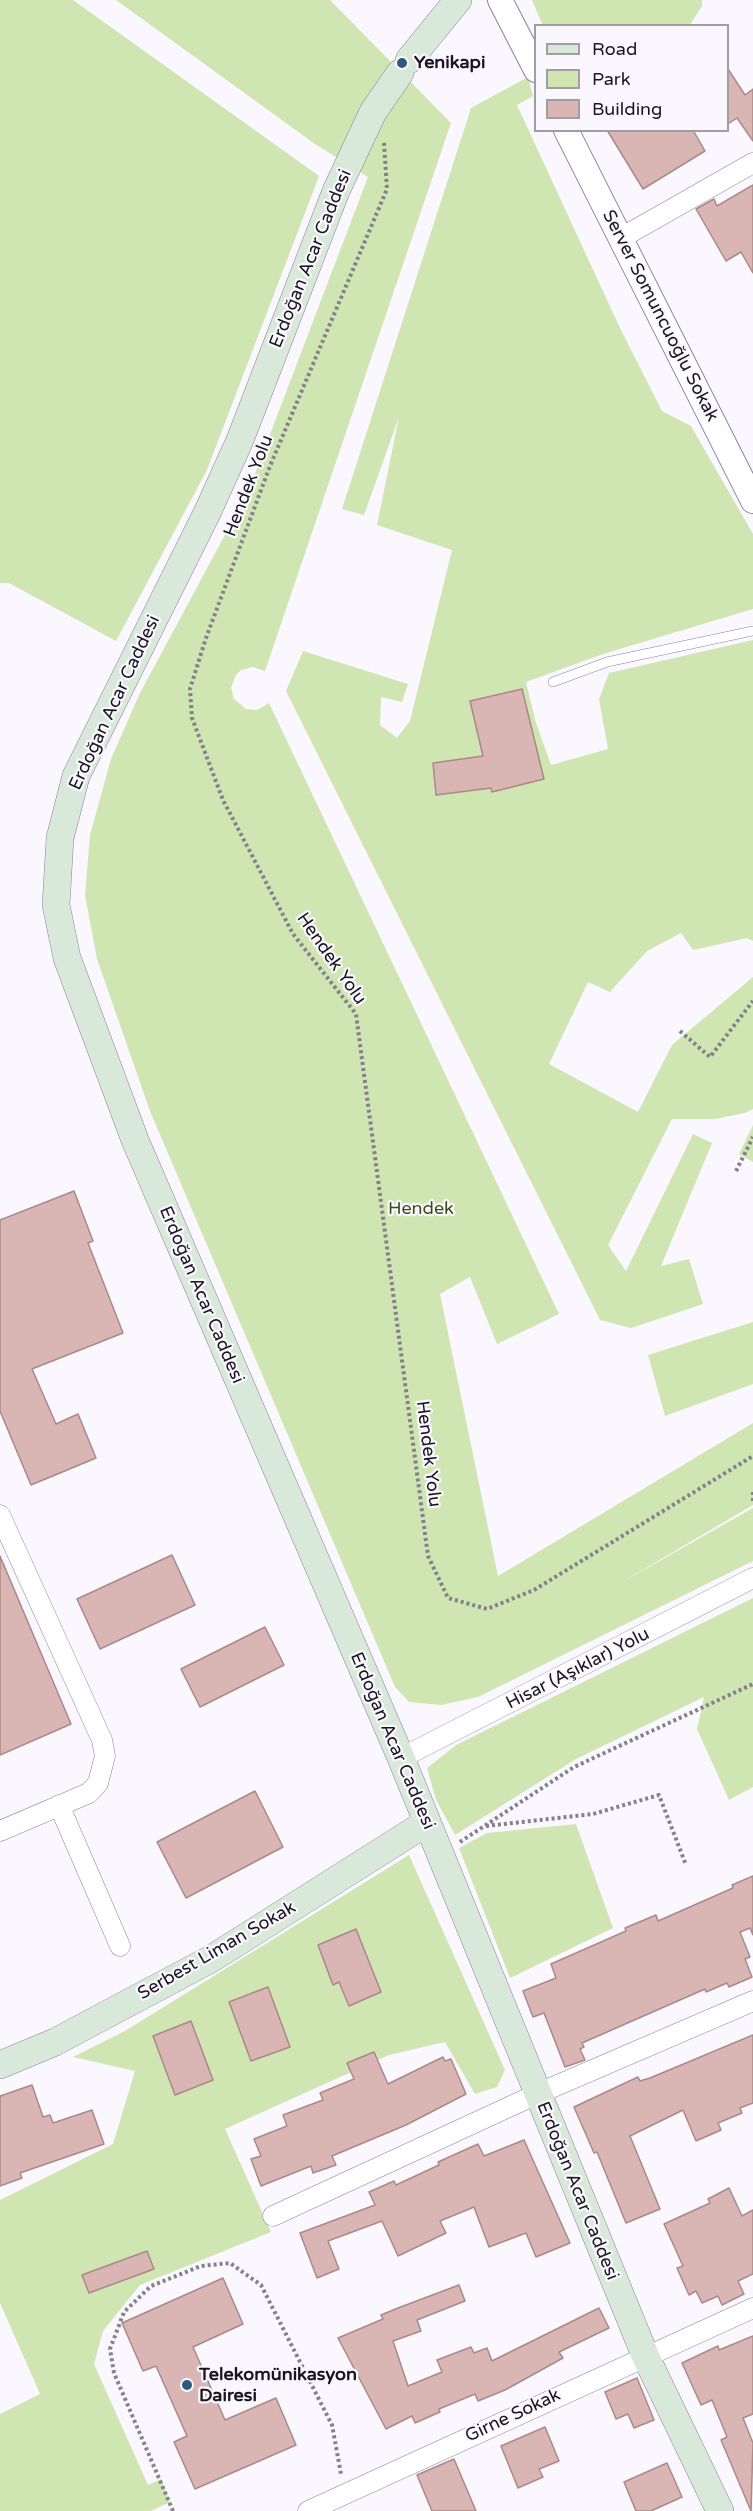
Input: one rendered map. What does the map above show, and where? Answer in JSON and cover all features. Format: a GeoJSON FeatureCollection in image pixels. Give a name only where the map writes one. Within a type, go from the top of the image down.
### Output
{"type":"FeatureCollection","features":[{"type":"Feature","properties":{"kind":"main road","name":"Erdoğan Acar Caddesi"},"geometry":{"type":"LineString","coordinates":[[458,0],[405,66],[373,112],[336,191],[236,450],[76,776],[60,838],[56,905],[67,958],[135,1140],[401,1758],[645,2355],[720,2511]]}},
{"type":"Feature","properties":{"kind":"main road","name":"Serbest Liman Sokak"},"geometry":{"type":"LineString","coordinates":[[0,2065],[55,2042],[211,1959],[426,1823]]}},
{"type":"Feature","properties":{"kind":"street"},"geometry":{"type":"LineString","coordinates":[[500,0],[534,66]]}},
{"type":"Feature","properties":{"kind":"street","name":"Server Somuncuoğlu Sokak"},"geometry":{"type":"LineString","coordinates":[[567,132],[752,497]]}},
{"type":"Feature","properties":{"kind":"street"},"geometry":{"type":"LineString","coordinates":[[621,238],[752,166]]}},
{"type":"Feature","properties":{"kind":"street"},"geometry":{"type":"LineString","coordinates":[[0,1515],[102,1740],[105,1756],[98,1783],[89,1793],[0,1831]]}},
{"type":"Feature","properties":{"kind":"street","name":"Hisar (Aşıklar) Yolu"},"geometry":{"type":"LineString","coordinates":[[401,1758],[753,1578]]}},
{"type":"Feature","properties":{"kind":"street"},"geometry":{"type":"LineString","coordinates":[[59,1805],[120,1946]]}},
{"type":"Feature","properties":{"kind":"street"},"geometry":{"type":"LineString","coordinates":[[273,2216],[537,2094],[753,2001]]}},
{"type":"Feature","properties":{"kind":"street","name":"Girne Sokak"},"geometry":{"type":"LineString","coordinates":[[308,2511],[645,2355],[753,2308]]}},
{"type":"Feature","properties":{"kind":"lane"},"geometry":{"type":"LineString","coordinates":[[553,682],[607,663],[753,631]]}},
{"type":"Feature","properties":{"kind":"path","name":"Hendek Yolu"},"geometry":{"type":"LineString","coordinates":[[373,112],[387,149],[387,189],[270,466],[206,638],[190,689],[192,718],[223,800],[293,934],[356,1014],[428,1556],[448,1598],[487,1609],[534,1590],[753,1456]]}},
{"type":"Feature","properties":{"kind":"path"},"geometry":{"type":"LineString","coordinates":[[680,1031],[710,1057],[753,1001]]}},
{"type":"Feature","properties":{"kind":"path"},"geometry":{"type":"LineString","coordinates":[[736,1171],[753,1137]]}},
{"type":"Feature","properties":{"kind":"path"},"geometry":{"type":"LineString","coordinates":[[753,1491],[753,1502]]}},
{"type":"Feature","properties":{"kind":"path"},"geometry":{"type":"LineString","coordinates":[[440,1856],[574,1767],[753,1684]]}},
{"type":"Feature","properties":{"kind":"path"},"geometry":{"type":"LineString","coordinates":[[484,1826],[593,1814],[659,1795],[686,1864]]}},
{"type":"Feature","properties":{"kind":"path"},"geometry":{"type":"LineString","coordinates":[[173,2511],[114,2373],[110,2349],[124,2312],[151,2286],[201,2266],[230,2263],[261,2285],[332,2426],[344,2495]]}},
{"type":"Feature","properties":{"kind":"green space"},"geometry":{"type":"Polygon","coordinates":[[[0,0],[73,0],[319,176],[207,470],[116,641],[9,583],[0,583],[0,0]]]}},
{"type":"Feature","properties":{"kind":"green space","name":"Hendek"},"geometry":{"type":"Polygon","coordinates":[[[116,0],[330,0],[451,123],[265,671],[253,667],[241,670],[236,675],[231,688],[234,699],[246,709],[257,710],[269,703],[559,1314],[497,1344],[470,1277],[440,1294],[498,1576],[753,1423],[753,1505],[617,1585],[753,1508],[753,1561],[478,1697],[441,1705],[409,1702],[395,1687],[150,1111],[97,959],[85,895],[90,835],[111,759],[140,693],[248,492],[368,177],[315,144],[116,0]]]}},
{"type":"Feature","properties":{"kind":"green space"},"geometry":{"type":"Polygon","coordinates":[[[532,0],[702,0],[702,6],[691,24],[542,24],[532,0]]]}},
{"type":"Feature","properties":{"kind":"green space"},"geometry":{"type":"Polygon","coordinates":[[[528,77],[533,96],[517,105],[620,328],[662,411],[691,426],[753,534],[753,609],[603,654],[526,682],[536,723],[551,765],[608,749],[599,699],[609,673],[753,640],[753,941],[747,938],[693,950],[681,933],[647,951],[610,992],[588,982],[549,1064],[638,1112],[672,1045],[753,977],[753,1109],[745,1113],[715,1119],[672,1119],[608,1245],[626,1271],[693,1134],[712,1143],[661,1266],[689,1259],[703,1304],[631,1328],[600,1320],[286,691],[303,651],[408,684],[402,702],[381,697],[380,725],[397,738],[410,721],[452,550],[377,525],[399,417],[364,515],[342,509],[471,108],[528,77]]]}},
{"type":"Feature","properties":{"kind":"green space"},"geometry":{"type":"Polygon","coordinates":[[[753,1125],[753,1162],[739,1154],[753,1125]]]}},
{"type":"Feature","properties":{"kind":"green space"},"geometry":{"type":"Polygon","coordinates":[[[753,1322],[753,1384],[665,1416],[648,1355],[753,1322]]]}},
{"type":"Feature","properties":{"kind":"green space"},"geometry":{"type":"Polygon","coordinates":[[[753,1598],[753,1787],[729,1800],[697,1729],[704,1697],[576,1759],[455,1835],[436,1800],[427,1768],[456,1745],[753,1598]]]}},
{"type":"Feature","properties":{"kind":"green space"},"geometry":{"type":"Polygon","coordinates":[[[576,1824],[613,1928],[510,1978],[459,1848],[487,1833],[576,1824]]]}},
{"type":"Feature","properties":{"kind":"green space"},"geometry":{"type":"Polygon","coordinates":[[[409,1855],[505,2070],[497,2087],[475,2094],[445,2042],[389,2055],[225,2129],[271,2232],[140,2285],[103,2331],[94,2364],[148,2485],[161,2479],[170,2502],[151,2511],[0,2511],[0,2414],[40,2394],[0,2303],[0,2200],[113,2144],[135,2071],[73,2057],[125,2031],[409,1855]]]}},
{"type":"Feature","properties":{"kind":"building"},"geometry":{"type":"Polygon","coordinates":[[[729,71],[745,95],[753,89],[753,141],[737,118],[729,123],[729,71]]]}},
{"type":"Feature","properties":{"kind":"building"},"geometry":{"type":"Polygon","coordinates":[[[608,132],[694,132],[705,151],[643,189],[608,132]]]}},
{"type":"Feature","properties":{"kind":"building"},"geometry":{"type":"Polygon","coordinates":[[[753,185],[753,273],[741,252],[726,261],[696,209],[714,199],[717,206],[753,185]]]}},
{"type":"Feature","properties":{"kind":"building"},"geometry":{"type":"Polygon","coordinates":[[[522,689],[544,779],[492,792],[491,788],[436,795],[433,763],[483,756],[470,701],[522,689]]]}},
{"type":"Feature","properties":{"kind":"building"},"geometry":{"type":"Polygon","coordinates":[[[74,1191],[93,1241],[88,1243],[123,1333],[32,1369],[56,1424],[78,1414],[96,1458],[31,1485],[0,1411],[0,1220],[74,1191]]]}},
{"type":"Feature","properties":{"kind":"building"},"geometry":{"type":"Polygon","coordinates":[[[172,1555],[195,1605],[100,1649],[77,1599],[172,1555]]]}},
{"type":"Feature","properties":{"kind":"building"},"geometry":{"type":"Polygon","coordinates":[[[0,1556],[71,1724],[0,1755],[0,1556]]]}},
{"type":"Feature","properties":{"kind":"building"},"geometry":{"type":"Polygon","coordinates":[[[265,1627],[284,1665],[200,1707],[181,1669],[265,1627]]]}},
{"type":"Feature","properties":{"kind":"building"},"geometry":{"type":"Polygon","coordinates":[[[255,1791],[283,1847],[186,1898],[157,1842],[255,1791]]]}},
{"type":"Feature","properties":{"kind":"building"},"geometry":{"type":"Polygon","coordinates":[[[753,1876],[753,1935],[750,1928],[740,1932],[750,1957],[745,1959],[752,1977],[729,1987],[727,1983],[706,1992],[705,1989],[582,2043],[584,2047],[580,2049],[585,2060],[565,2067],[544,2013],[533,2017],[523,1991],[556,1978],[551,1964],[626,1931],[625,1928],[656,1915],[658,1921],[733,1888],[732,1885],[753,1876]]]}},
{"type":"Feature","properties":{"kind":"building"},"geometry":{"type":"Polygon","coordinates":[[[356,1929],[381,1992],[349,2006],[339,1982],[333,1985],[318,1945],[356,1929]]]}},
{"type":"Feature","properties":{"kind":"building"},"geometry":{"type":"Polygon","coordinates":[[[268,1987],[290,2047],[251,2061],[229,2002],[268,1987]]]}},
{"type":"Feature","properties":{"kind":"building"},"geometry":{"type":"Polygon","coordinates":[[[191,2021],[213,2080],[175,2095],[153,2036],[191,2021]]]}},
{"type":"Feature","properties":{"kind":"building"},"geometry":{"type":"Polygon","coordinates":[[[753,2035],[753,2103],[740,2108],[742,2113],[718,2123],[721,2130],[696,2141],[683,2110],[630,2136],[660,2209],[626,2223],[597,2152],[594,2153],[574,2107],[638,2077],[640,2081],[650,2078],[753,2035]]]}},
{"type":"Feature","properties":{"kind":"building"},"geometry":{"type":"Polygon","coordinates":[[[374,2052],[388,2084],[443,2057],[445,2061],[451,2059],[466,2094],[406,2125],[332,2156],[336,2165],[313,2173],[311,2166],[261,2186],[251,2159],[261,2156],[254,2139],[287,2126],[283,2115],[323,2100],[320,2093],[354,2079],[347,2063],[374,2052]]]}},
{"type":"Feature","properties":{"kind":"building"},"geometry":{"type":"Polygon","coordinates":[[[32,2085],[43,2117],[50,2115],[53,2123],[92,2110],[104,2144],[20,2173],[22,2178],[0,2186],[0,2096],[32,2085]]]}},
{"type":"Feature","properties":{"kind":"building"},"geometry":{"type":"Polygon","coordinates":[[[524,2140],[570,2243],[536,2257],[526,2233],[489,2247],[474,2207],[440,2221],[446,2233],[398,2256],[382,2221],[328,2241],[339,2269],[317,2278],[300,2233],[375,2205],[369,2192],[394,2181],[396,2185],[478,2144],[484,2156],[524,2140]]]}},
{"type":"Feature","properties":{"kind":"building"},"geometry":{"type":"Polygon","coordinates":[[[729,2188],[742,2216],[753,2210],[753,2274],[738,2281],[744,2294],[722,2305],[718,2296],[702,2303],[696,2291],[689,2295],[677,2268],[683,2266],[664,2224],[710,2203],[708,2199],[729,2188]]]}},
{"type":"Feature","properties":{"kind":"building"},"geometry":{"type":"Polygon","coordinates":[[[147,2251],[154,2269],[89,2293],[82,2275],[147,2251]]]}},
{"type":"Feature","properties":{"kind":"building","name":"Telekomünikasyon Dairesi"},"geometry":{"type":"Polygon","coordinates":[[[223,2278],[243,2324],[193,2347],[225,2420],[276,2398],[296,2445],[195,2489],[174,2442],[187,2436],[156,2366],[143,2371],[122,2323],[223,2278]]]}},
{"type":"Feature","properties":{"kind":"building"},"geometry":{"type":"Polygon","coordinates":[[[459,2285],[465,2301],[417,2320],[421,2331],[393,2341],[408,2386],[442,2372],[437,2360],[471,2347],[474,2353],[487,2348],[492,2361],[599,2308],[609,2328],[559,2352],[563,2358],[505,2390],[478,2401],[475,2394],[439,2409],[440,2412],[415,2423],[412,2416],[386,2429],[338,2338],[383,2319],[381,2315],[459,2285]]]}},
{"type":"Feature","properties":{"kind":"building"},"geometry":{"type":"Polygon","coordinates":[[[753,2336],[753,2414],[743,2418],[753,2443],[751,2511],[721,2440],[727,2437],[712,2400],[701,2405],[682,2363],[718,2346],[719,2350],[753,2336]]]}},
{"type":"Feature","properties":{"kind":"building"},"geometry":{"type":"Polygon","coordinates":[[[637,2378],[654,2420],[634,2428],[628,2414],[616,2419],[605,2392],[637,2378]]]}},
{"type":"Feature","properties":{"kind":"building"},"geometry":{"type":"Polygon","coordinates":[[[545,2427],[559,2461],[539,2469],[543,2477],[518,2488],[501,2446],[545,2427]]]}},
{"type":"Feature","properties":{"kind":"building"},"geometry":{"type":"Polygon","coordinates":[[[454,2459],[476,2511],[432,2511],[417,2475],[454,2459]]]}},
{"type":"Feature","properties":{"kind":"building"},"geometry":{"type":"Polygon","coordinates":[[[667,2463],[682,2497],[651,2511],[636,2511],[624,2482],[667,2463]]]}},
{"type":"Feature","properties":{"kind":"place","name":"Yenikapi"},"geometry":{"type":"Point","coordinates":[402,63]}},
{"type":"Feature","properties":{"kind":"place","name":"Telekomünikasyon Dairesi"},"geometry":{"type":"Point","coordinates":[187,2385]}}]}
